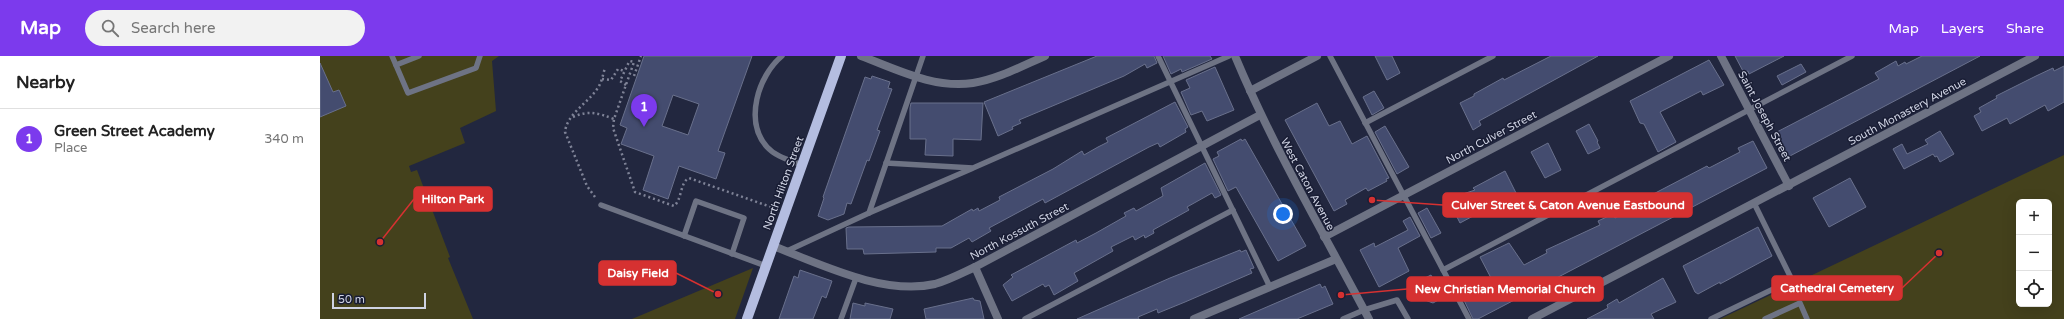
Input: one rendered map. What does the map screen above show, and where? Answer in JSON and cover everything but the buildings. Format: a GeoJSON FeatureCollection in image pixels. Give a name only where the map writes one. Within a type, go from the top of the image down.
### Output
{"type":"FeatureCollection","features":[{"type":"Feature","properties":{"kind":"main road","name":"North Hilton Street"},"geometry":{"type":"LineString","coordinates":[[747,319],[841,56]]}},
{"type":"Feature","properties":{"kind":"street"},"geometry":{"type":"LineString","coordinates":[[861,56],[916,76],[950,84],[972,83],[993,78],[1045,56]]}},
{"type":"Feature","properties":{"kind":"street","name":"West Caton Avenue"},"geometry":{"type":"LineString","coordinates":[[1235,56],[1260,115],[1369,319]]}},
{"type":"Feature","properties":{"kind":"street"},"geometry":{"type":"LineString","coordinates":[[1250,91],[1317,56]]}},
{"type":"Feature","properties":{"kind":"street","name":"North Culver Street"},"geometry":{"type":"LineString","coordinates":[[1324,237],[1668,56]]}},
{"type":"Feature","properties":{"kind":"street","name":"Saint Joseph Street"},"geometry":{"type":"LineString","coordinates":[[1721,56],[1789,186]]}},
{"type":"Feature","properties":{"kind":"street","name":"South Monastery Avenue"},"geometry":{"type":"LineString","coordinates":[[1532,319],[1789,186],[2034,56]]}},
{"type":"Feature","properties":{"kind":"street","name":"North Kossuth Street"},"geometry":{"type":"LineString","coordinates":[[773,246],[856,278],[894,285],[934,284],[953,278],[975,267],[1260,115]]}},
{"type":"Feature","properties":{"kind":"street"},"geometry":{"type":"LineString","coordinates":[[1194,319],[1336,259]]}},
{"type":"Feature","properties":{"kind":"street"},"geometry":{"type":"LineString","coordinates":[[975,267],[998,319]]}},
{"type":"Feature","properties":{"kind":"lane"},"geometry":{"type":"LineString","coordinates":[[392,56],[408,93],[476,68],[480,56]]}},
{"type":"Feature","properties":{"kind":"lane"},"geometry":{"type":"LineString","coordinates":[[396,65],[419,56]]}},
{"type":"Feature","properties":{"kind":"lane"},"geometry":{"type":"LineString","coordinates":[[782,56],[768,72],[761,85],[757,99],[757,122],[760,135],[766,146],[773,152],[802,165]]}},
{"type":"Feature","properties":{"kind":"lane"},"geometry":{"type":"LineString","coordinates":[[869,213],[923,56]]}},
{"type":"Feature","properties":{"kind":"lane"},"geometry":{"type":"LineString","coordinates":[[1158,56],[1270,287]]}},
{"type":"Feature","properties":{"kind":"lane"},"geometry":{"type":"LineString","coordinates":[[787,251],[869,213],[1229,56]]}},
{"type":"Feature","properties":{"kind":"lane"},"geometry":{"type":"LineString","coordinates":[[1330,56],[1469,319]]}},
{"type":"Feature","properties":{"kind":"lane"},"geometry":{"type":"LineString","coordinates":[[1365,123],[1493,56]]}},
{"type":"Feature","properties":{"kind":"lane"},"geometry":{"type":"LineString","coordinates":[[1443,270],[1852,56]]}},
{"type":"Feature","properties":{"kind":"lane"},"geometry":{"type":"LineString","coordinates":[[886,163],[973,168]]}},
{"type":"Feature","properties":{"kind":"lane"},"geometry":{"type":"LineString","coordinates":[[684,236],[696,201],[744,218],[732,254]]}},
{"type":"Feature","properties":{"kind":"lane"},"geometry":{"type":"LineString","coordinates":[[1712,319],[1792,280],[1754,203]]}},
{"type":"Feature","properties":{"kind":"lane"},"geometry":{"type":"LineString","coordinates":[[601,205],[766,266]]}},
{"type":"Feature","properties":{"kind":"lane"},"geometry":{"type":"LineString","coordinates":[[1025,319],[1233,210]]}},
{"type":"Feature","properties":{"kind":"lane"},"geometry":{"type":"LineString","coordinates":[[841,319],[856,278]]}},
{"type":"Feature","properties":{"kind":"lane"},"geometry":{"type":"LineString","coordinates":[[1343,319],[1364,310],[1397,300],[1408,319]]}},
{"type":"Feature","properties":{"kind":"lane"},"geometry":{"type":"LineString","coordinates":[[1765,319],[1800,303],[1807,319]]}},
{"type":"Feature","properties":{"kind":"path"},"geometry":{"type":"LineString","coordinates":[[634,76],[641,56]]}},
{"type":"Feature","properties":{"kind":"path"},"geometry":{"type":"LineString","coordinates":[[626,85],[620,81],[630,61],[634,62],[626,85],[614,119],[614,132],[632,186],[637,194],[674,206],[677,203],[685,181],[689,178],[771,207]]}},
{"type":"Feature","properties":{"kind":"path"},"geometry":{"type":"LineString","coordinates":[[595,197],[587,186],[565,132],[572,117],[596,91],[602,79],[605,68]]}},
{"type":"Feature","properties":{"kind":"path"},"geometry":{"type":"LineString","coordinates":[[602,79],[611,80],[618,69],[624,71]]}},
{"type":"Feature","properties":{"kind":"path"},"geometry":{"type":"LineString","coordinates":[[572,117],[582,113],[594,112],[614,119]]}},
{"type":"Feature","properties":{"kind":"shaded area"},"geometry":{"type":"Polygon","coordinates":[[[320,56],[499,56],[492,61],[496,111],[460,128],[465,143],[409,166],[411,172],[417,170],[450,257],[448,258],[473,319],[320,319],[320,56]]]}},
{"type":"Feature","properties":{"kind":"shaded area"},"geometry":{"type":"Polygon","coordinates":[[[2064,155],[2064,319],[1720,319],[2064,155]]]}},
{"type":"Feature","properties":{"kind":"shaded area"},"geometry":{"type":"Polygon","coordinates":[[[753,268],[735,319],[632,319],[753,268]]]}},
{"type":"Feature","properties":{"kind":"place","name":"Green Street Academy"},"geometry":{"type":"Point","coordinates":[644,127]}},
{"type":"Feature","properties":{"kind":"place","name":"Culver Street & Caton Avenue Eastbound"},"geometry":{"type":"Point","coordinates":[1372,200]}},
{"type":"Feature","properties":{"kind":"place","name":"Hilton Park"},"geometry":{"type":"Point","coordinates":[380,242]}},
{"type":"Feature","properties":{"kind":"place","name":"Cathedral Cemetery"},"geometry":{"type":"Point","coordinates":[1939,253]}},
{"type":"Feature","properties":{"kind":"place","name":"Daisy Field"},"geometry":{"type":"Point","coordinates":[718,294]}},
{"type":"Feature","properties":{"kind":"place","name":"New Christian Memorial Church"},"geometry":{"type":"Point","coordinates":[1341,295]}}]}
